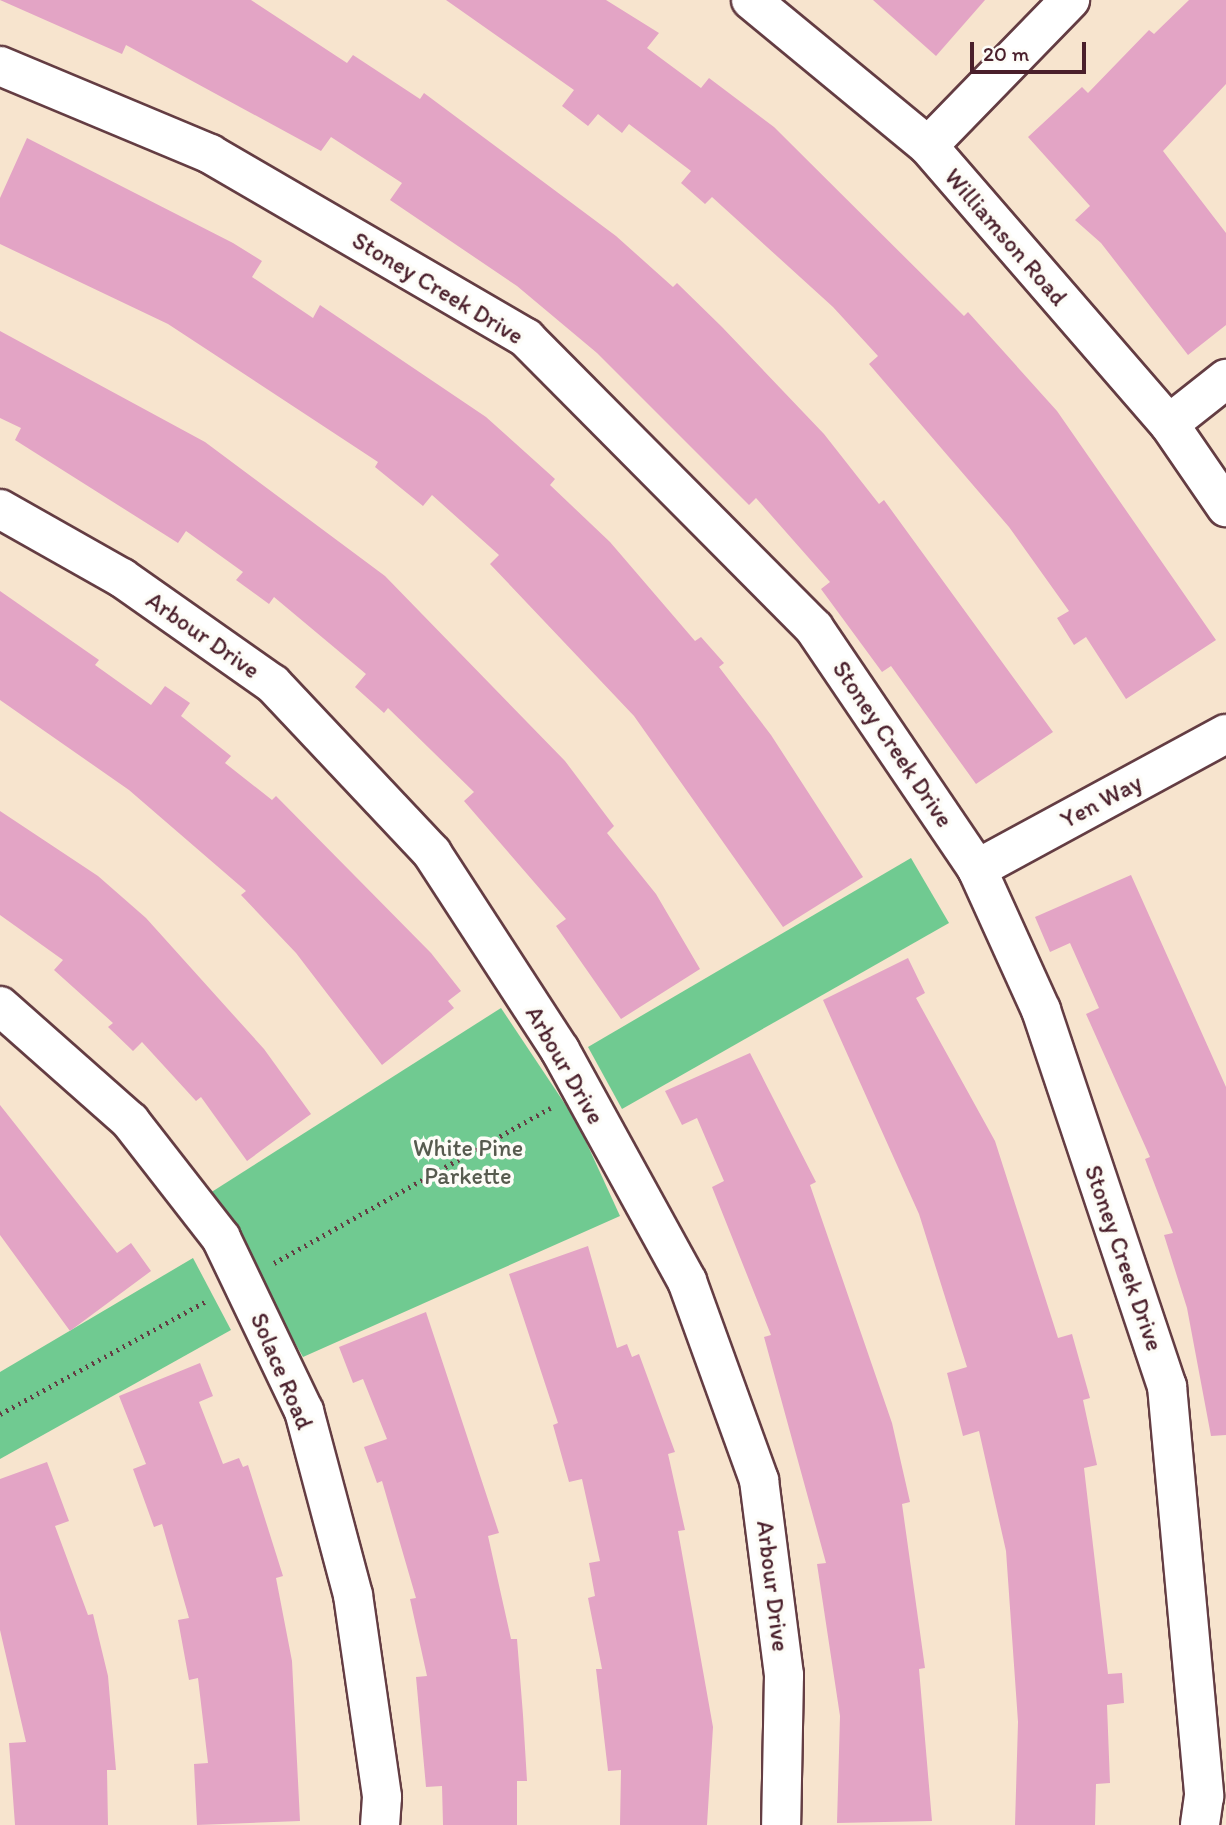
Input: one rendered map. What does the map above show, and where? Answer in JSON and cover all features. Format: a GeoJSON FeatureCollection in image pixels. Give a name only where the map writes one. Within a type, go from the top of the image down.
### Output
{"type":"FeatureCollection","features":[{"type":"Feature","properties":{"kind":"street","name":"Williamson Road"},"geometry":{"type":"LineString","coordinates":[[751,0],[928,146],[1168,424],[1226,507]]}},
{"type":"Feature","properties":{"kind":"street"},"geometry":{"type":"LineString","coordinates":[[928,146],[1070,0]]}},
{"type":"Feature","properties":{"kind":"street","name":"Stoney Creek Drive"},"geometry":{"type":"LineString","coordinates":[[0,66],[210,154],[526,338],[814,628],[977,869],[1041,1010],[1167,1386],[1204,1796],[1200,1825]]}},
{"type":"Feature","properties":{"kind":"street"},"geometry":{"type":"LineString","coordinates":[[1168,424],[1226,379]]}},
{"type":"Feature","properties":{"kind":"street","name":"Arbour Drive"},"geometry":{"type":"LineString","coordinates":[[0,509],[122,578],[272,684],[432,853],[581,1090],[687,1281],[759,1480],[784,1675],[781,1825]]}},
{"type":"Feature","properties":{"kind":"street","name":"Yen Way"},"geometry":{"type":"LineString","coordinates":[[977,869],[1226,734]]}},
{"type":"Feature","properties":{"kind":"street","name":"Solace Road"},"geometry":{"type":"LineString","coordinates":[[0,1006],[131,1121],[222,1238],[304,1410],[353,1595],[382,1797],[380,1825]]}},
{"type":"Feature","properties":{"kind":"path"},"geometry":{"type":"LineString","coordinates":[[0,1414],[581,1090]]}},
{"type":"Feature","properties":{"kind":"green space"},"geometry":{"type":"Polygon","coordinates":[[[911,858],[949,923],[622,1109],[588,1047],[911,858]]]}},
{"type":"Feature","properties":{"kind":"green space","name":"White Pine Parkette"},"geometry":{"type":"Polygon","coordinates":[[[501,1008],[577,1122],[620,1216],[303,1357],[210,1193],[501,1008]]]}},
{"type":"Feature","properties":{"kind":"green space"},"geometry":{"type":"Polygon","coordinates":[[[193,1258],[231,1330],[0,1459],[0,1372],[193,1258]]]}},
{"type":"Feature","properties":{"kind":"building"},"geometry":{"type":"Polygon","coordinates":[[[0,0],[251,0],[347,63],[353,55],[420,99],[424,93],[616,236],[673,287],[677,283],[722,327],[824,434],[879,504],[884,500],[1053,732],[976,784],[891,666],[882,672],[821,589],[830,582],[756,498],[749,505],[597,353],[517,286],[390,200],[402,183],[331,137],[321,151],[126,45],[122,54],[0,0]]]}},
{"type":"Feature","properties":{"kind":"building"},"geometry":{"type":"Polygon","coordinates":[[[446,0],[606,0],[659,33],[647,48],[701,88],[709,78],[774,127],[964,316],[968,312],[1057,411],[1216,640],[1126,699],[1086,637],[1074,645],[1057,618],[1069,611],[1009,527],[869,364],[878,356],[833,307],[712,197],[705,204],[681,183],[691,171],[629,124],[622,133],[598,114],[588,126],[562,106],[574,90],[446,0]]]}},
{"type":"Feature","properties":{"kind":"building"},"geometry":{"type":"Polygon","coordinates":[[[873,0],[985,0],[936,56],[873,0]]]}},
{"type":"Feature","properties":{"kind":"building"},"geometry":{"type":"Polygon","coordinates":[[[1189,0],[1226,0],[1226,84],[1163,151],[1226,233],[1226,325],[1188,355],[1101,243],[1075,220],[1090,206],[1028,137],[1082,87],[1088,93],[1149,30],[1154,34],[1189,0]]]}},
{"type":"Feature","properties":{"kind":"building"},"geometry":{"type":"Polygon","coordinates":[[[27,138],[233,243],[262,261],[252,277],[313,318],[320,305],[486,417],[555,479],[550,485],[610,542],[695,641],[701,637],[724,663],[719,667],[771,735],[863,877],[783,927],[634,716],[490,564],[499,555],[432,495],[423,506],[375,467],[378,462],[168,324],[0,244],[0,198],[27,138]]]}},
{"type":"Feature","properties":{"kind":"building"},"geometry":{"type":"Polygon","coordinates":[[[0,331],[205,442],[385,576],[565,761],[614,826],[607,833],[656,894],[700,969],[621,1019],[556,926],[566,919],[464,801],[474,792],[388,708],[384,713],[355,687],[366,674],[274,597],[269,604],[236,580],[243,572],[186,531],[178,543],[15,440],[21,428],[0,418],[0,331]]]}},
{"type":"Feature","properties":{"kind":"building"},"geometry":{"type":"Polygon","coordinates":[[[0,591],[99,660],[95,665],[151,705],[165,686],[190,703],[181,716],[231,756],[225,763],[272,800],[276,796],[431,953],[461,991],[448,1001],[454,1008],[382,1065],[296,953],[241,895],[246,891],[129,790],[0,700],[0,591]]]}},
{"type":"Feature","properties":{"kind":"building"},"geometry":{"type":"Polygon","coordinates":[[[0,811],[98,876],[146,918],[264,1049],[311,1114],[247,1161],[201,1097],[196,1101],[142,1042],[133,1051],[108,1027],[113,1023],[54,970],[63,960],[0,915],[0,811]]]}},
{"type":"Feature","properties":{"kind":"building"},"geometry":{"type":"Polygon","coordinates":[[[1131,875],[1226,1087],[1226,1435],[1211,1436],[1187,1308],[1164,1235],[1173,1233],[1145,1159],[1150,1157],[1086,1014],[1099,1008],[1070,943],[1050,952],[1035,917],[1131,875]]]}},
{"type":"Feature","properties":{"kind":"building"},"geometry":{"type":"Polygon","coordinates":[[[908,958],[925,993],[916,998],[995,1141],[1058,1338],[1072,1334],[1090,1398],[1083,1400],[1097,1465],[1084,1468],[1108,1674],[1122,1673],[1124,1703],[1107,1705],[1110,1783],[1096,1784],[1095,1825],[1015,1825],[1018,1722],[1006,1551],[979,1431],[963,1436],[947,1373],[967,1367],[919,1214],[823,1000],[908,958]]]}},
{"type":"Feature","properties":{"kind":"building"},"geometry":{"type":"Polygon","coordinates":[[[750,1053],[816,1182],[810,1185],[892,1423],[910,1502],[902,1504],[925,1668],[919,1669],[932,1821],[837,1823],[840,1716],[817,1564],[826,1563],[764,1337],[771,1335],[712,1187],[724,1181],[697,1118],[682,1125],[665,1091],[750,1053]]]}},
{"type":"Feature","properties":{"kind":"building"},"geometry":{"type":"Polygon","coordinates":[[[0,1105],[117,1253],[131,1243],[151,1271],[70,1331],[0,1235],[0,1105]]]}},
{"type":"Feature","properties":{"kind":"building"},"geometry":{"type":"Polygon","coordinates":[[[588,1246],[617,1348],[627,1344],[632,1357],[639,1354],[675,1452],[668,1454],[685,1530],[678,1531],[713,1727],[707,1825],[620,1825],[621,1770],[608,1771],[596,1669],[602,1669],[588,1598],[595,1596],[589,1563],[600,1561],[582,1479],[569,1482],[553,1425],[558,1423],[509,1274],[588,1246]]]}},
{"type":"Feature","properties":{"kind":"building"},"geometry":{"type":"Polygon","coordinates":[[[426,1312],[499,1533],[488,1536],[511,1639],[517,1639],[523,1715],[527,1781],[517,1781],[517,1825],[443,1825],[442,1786],[426,1787],[416,1677],[427,1676],[410,1599],[416,1598],[382,1481],[377,1483],[364,1447],[387,1439],[363,1379],[353,1383],[339,1347],[426,1312]]]}},
{"type":"Feature","properties":{"kind":"building"},"geometry":{"type":"Polygon","coordinates":[[[200,1363],[213,1396],[199,1402],[223,1464],[239,1458],[243,1467],[248,1465],[283,1576],[276,1578],[292,1661],[300,1821],[197,1825],[194,1764],[208,1763],[198,1678],[189,1680],[178,1620],[189,1618],[162,1524],[154,1527],[133,1469],[146,1464],[119,1396],[200,1363]]]}},
{"type":"Feature","properties":{"kind":"building"},"geometry":{"type":"Polygon","coordinates":[[[47,1462],[69,1521],[55,1526],[88,1615],[93,1614],[108,1676],[116,1770],[107,1770],[108,1825],[15,1825],[9,1743],[26,1742],[0,1630],[0,1479],[47,1462]]]}}]}
